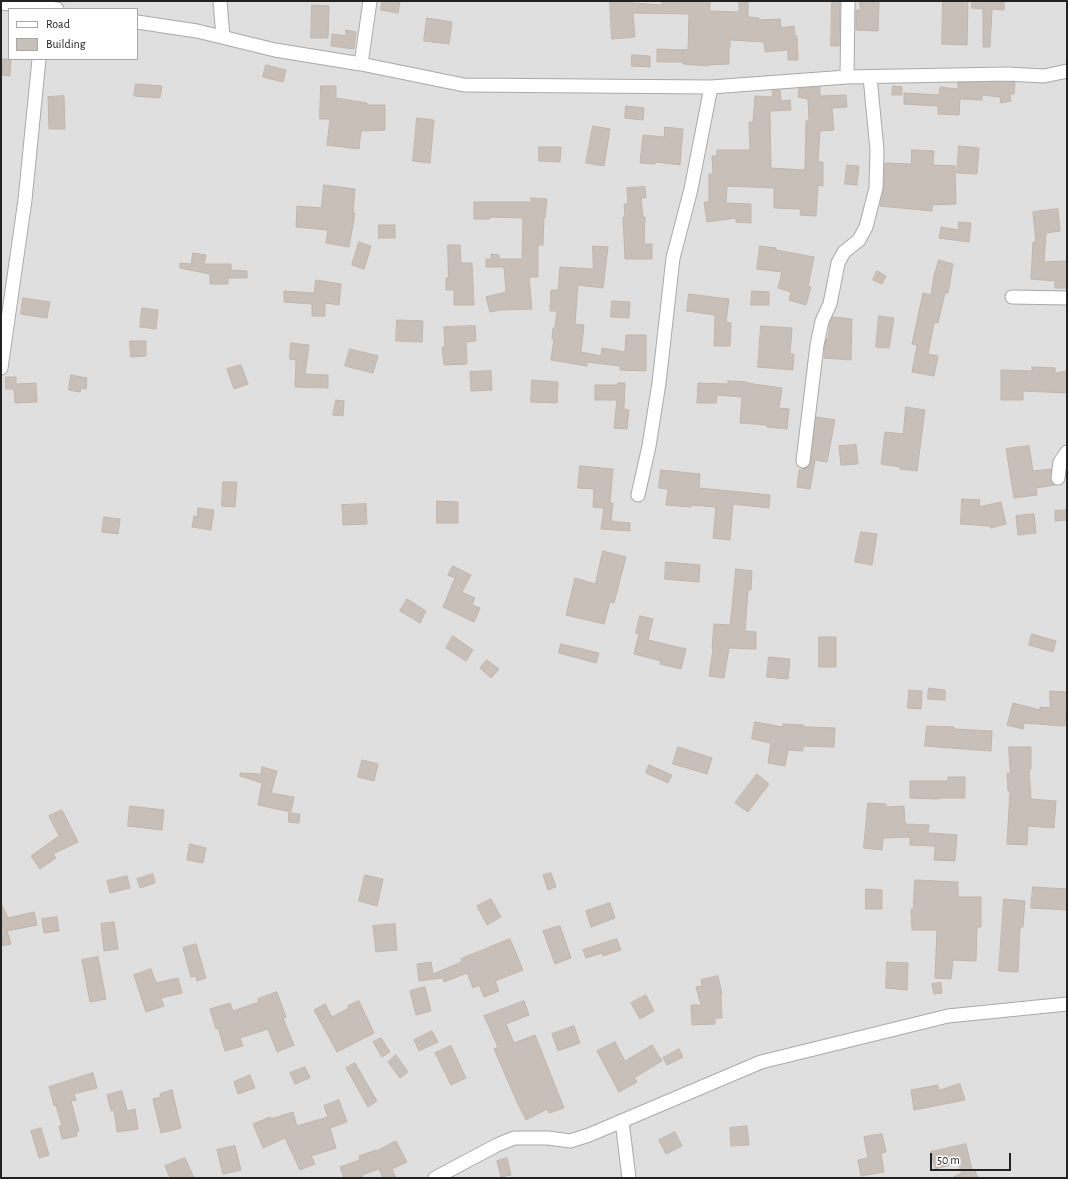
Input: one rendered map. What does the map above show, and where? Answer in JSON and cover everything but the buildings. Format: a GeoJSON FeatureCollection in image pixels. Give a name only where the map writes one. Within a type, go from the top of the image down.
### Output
{"type":"FeatureCollection","features":[{"type":"Feature","properties":{"kind":"street"},"geometry":{"type":"LineString","coordinates":[[220,1],[223,37]]}},
{"type":"Feature","properties":{"kind":"street"},"geometry":{"type":"LineString","coordinates":[[361,64],[370,1]]}},
{"type":"Feature","properties":{"kind":"street"},"geometry":{"type":"LineString","coordinates":[[847,77],[848,1]]}},
{"type":"Feature","properties":{"kind":"street"},"geometry":{"type":"LineString","coordinates":[[1,3],[47,7]]}},
{"type":"Feature","properties":{"kind":"street"},"geometry":{"type":"LineString","coordinates":[[138,22],[197,31],[275,50],[361,64],[464,85],[711,87],[847,77],[870,78],[1007,74],[1044,76],[1067,71]]}},
{"type":"Feature","properties":{"kind":"street"},"geometry":{"type":"LineString","coordinates":[[1,368],[25,200],[39,60]]}},
{"type":"Feature","properties":{"kind":"street"},"geometry":{"type":"LineString","coordinates":[[803,461],[816,345],[822,321],[830,304],[838,263],[844,252],[859,240],[866,227],[876,188],[878,150],[870,78]]}},
{"type":"Feature","properties":{"kind":"street"},"geometry":{"type":"LineString","coordinates":[[638,495],[649,446],[659,384],[673,258],[691,189],[711,87]]}},
{"type":"Feature","properties":{"kind":"street"},"geometry":{"type":"LineString","coordinates":[[1012,297],[1067,298]]}},
{"type":"Feature","properties":{"kind":"street"},"geometry":{"type":"LineString","coordinates":[[1058,478],[1060,462],[1067,452]]}},
{"type":"Feature","properties":{"kind":"street"},"geometry":{"type":"LineString","coordinates":[[435,1178],[496,1145],[514,1138],[548,1138],[570,1140],[589,1135],[761,1062],[948,1016],[1067,1004]]}},
{"type":"Feature","properties":{"kind":"street"},"geometry":{"type":"LineString","coordinates":[[622,1121],[629,1178]]}},
{"type":"Feature","properties":{"kind":"shaded area"},"geometry":{"type":"Polygon","coordinates":[[[1,1],[1067,1],[1067,1178],[1,1178],[1,1]]]}}]}
